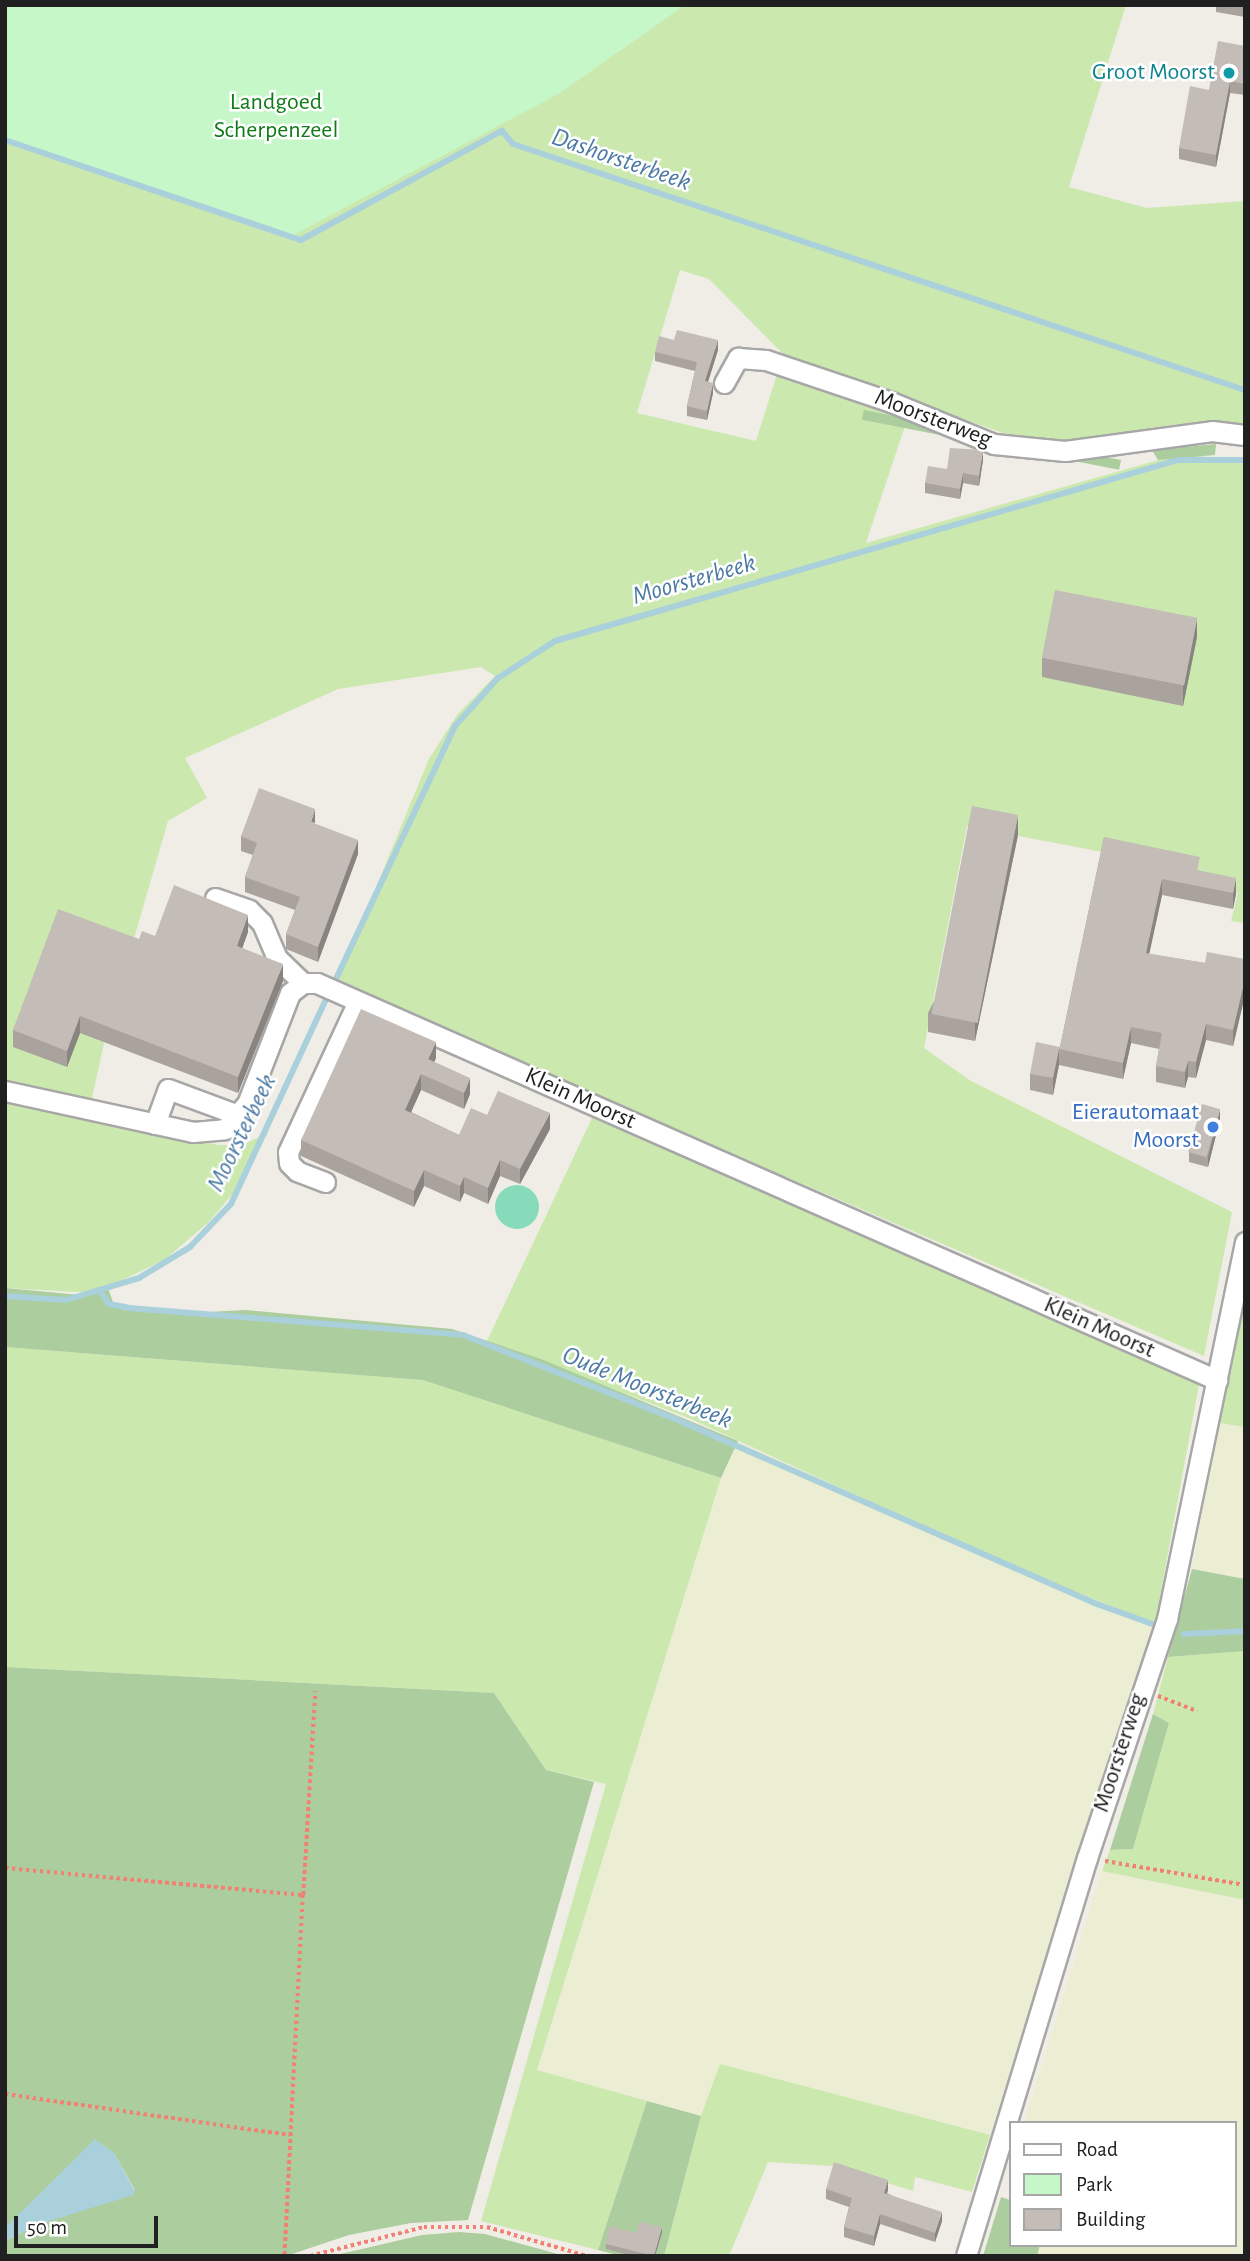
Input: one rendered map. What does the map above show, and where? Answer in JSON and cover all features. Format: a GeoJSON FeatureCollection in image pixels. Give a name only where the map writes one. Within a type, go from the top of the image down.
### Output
{"type":"FeatureCollection","features":[{"type":"Feature","properties":{"kind":"street","name":"Moorsterweg"},"geometry":{"type":"LineString","coordinates":[[724,383],[738,358],[765,360],[891,402],[994,444],[1065,451],[1212,431],[1245,435]]}},
{"type":"Feature","properties":{"kind":"street"},"geometry":{"type":"LineString","coordinates":[[5,1091],[205,1133],[225,1129],[242,1116],[290,993],[303,983],[277,958],[262,923],[249,910],[215,898]]}},
{"type":"Feature","properties":{"kind":"street","name":"Klein Moorst"},"geometry":{"type":"LineString","coordinates":[[303,983],[317,983],[1217,1380]]}},
{"type":"Feature","properties":{"kind":"street"},"geometry":{"type":"LineString","coordinates":[[325,1182],[297,1171],[289,1163],[288,1152],[358,1001]]}},
{"type":"Feature","properties":{"kind":"street"},"geometry":{"type":"LineString","coordinates":[[155,1124],[168,1089],[242,1116]]}},
{"type":"Feature","properties":{"kind":"street","name":"Moorsterweg"},"geometry":{"type":"LineString","coordinates":[[966,2256],[1140,1690],[1167,1619],[1245,1242]]}},
{"type":"Feature","properties":{"kind":"path"},"geometry":{"type":"LineString","coordinates":[[1140,1690],[1197,1711]]}},
{"type":"Feature","properties":{"kind":"path"},"geometry":{"type":"LineString","coordinates":[[285,2256],[315,1691]]}},
{"type":"Feature","properties":{"kind":"path"},"geometry":{"type":"LineString","coordinates":[[1087,1858],[1245,1885]]}},
{"type":"Feature","properties":{"kind":"path"},"geometry":{"type":"LineString","coordinates":[[5,1868],[303,1895]]}},
{"type":"Feature","properties":{"kind":"path"},"geometry":{"type":"LineString","coordinates":[[5,2094],[290,2135]]}},
{"type":"Feature","properties":{"kind":"path"},"geometry":{"type":"LineString","coordinates":[[310,2256],[424,2227],[487,2227],[587,2256]]}},
{"type":"Feature","properties":{"kind":"green space","name":"Landgoed Scherpenzeel"},"geometry":{"type":"Polygon","coordinates":[[[5,5],[685,5],[560,93],[288,238],[5,140],[5,5]]]}},
{"type":"Feature","properties":{"kind":"green space"},"geometry":{"type":"Polygon","coordinates":[[[670,5],[1126,5],[1069,187],[1147,208],[1245,201],[1245,426],[1180,424],[1048,444],[1020,439],[785,356],[709,279],[680,270],[637,413],[756,441],[778,371],[908,417],[866,543],[1176,455],[1245,459],[1245,923],[1231,921],[1238,893],[1203,887],[1202,871],[967,826],[924,1048],[971,1081],[1232,1212],[1204,1356],[336,984],[429,759],[457,715],[495,676],[481,667],[338,689],[185,758],[207,798],[168,821],[105,1039],[91,1102],[5,1081],[5,131],[670,5]]]}},
{"type":"Feature","properties":{"kind":"green space"},"geometry":{"type":"Polygon","coordinates":[[[864,410],[1121,460],[1119,470],[862,420],[864,410]]]}},
{"type":"Feature","properties":{"kind":"green space"},"geometry":{"type":"Polygon","coordinates":[[[1216,444],[1215,455],[1158,460],[1152,450],[1216,444]]]}},
{"type":"Feature","properties":{"kind":"green space"},"geometry":{"type":"Polygon","coordinates":[[[5,1096],[218,1145],[242,1145],[268,1133],[235,1191],[209,1222],[164,1260],[95,1293],[5,1288],[5,1096]]]}},
{"type":"Feature","properties":{"kind":"green space"},"geometry":{"type":"Polygon","coordinates":[[[592,1118],[1200,1379],[1155,1624],[995,1559],[689,1418],[487,1341],[592,1118]]]}},
{"type":"Feature","properties":{"kind":"green space"},"geometry":{"type":"Polygon","coordinates":[[[517,1185],[533,1191],[539,1207],[533,1223],[517,1229],[501,1223],[495,1207],[501,1191],[517,1185]]]}},
{"type":"Feature","properties":{"kind":"green space"},"geometry":{"type":"Polygon","coordinates":[[[1245,1285],[1245,1427],[1219,1423],[1245,1285]]]}},
{"type":"Feature","properties":{"kind":"green space"},"geometry":{"type":"Polygon","coordinates":[[[5,1288],[80,1295],[108,1288],[114,1305],[123,1310],[172,1314],[245,1310],[452,1329],[541,1359],[738,1441],[721,1478],[423,1380],[5,1347],[5,1288]]]}},
{"type":"Feature","properties":{"kind":"green space"},"geometry":{"type":"Polygon","coordinates":[[[5,1347],[424,1380],[721,1478],[537,2070],[647,2101],[598,2250],[481,2221],[606,1784],[546,1770],[494,1693],[5,1667],[5,1347]]]}},
{"type":"Feature","properties":{"kind":"green space"},"geometry":{"type":"Polygon","coordinates":[[[1219,1423],[1245,1427],[1245,1579],[1192,1569],[1219,1423]]]}},
{"type":"Feature","properties":{"kind":"green space"},"geometry":{"type":"Polygon","coordinates":[[[738,1441],[995,1559],[1155,1624],[990,2135],[721,2065],[701,2116],[537,2071],[721,1478],[738,1441]]]}},
{"type":"Feature","properties":{"kind":"green space"},"geometry":{"type":"Polygon","coordinates":[[[1192,1569],[1245,1579],[1245,1651],[1168,1657],[1192,1569]]]}},
{"type":"Feature","properties":{"kind":"green space"},"geometry":{"type":"Polygon","coordinates":[[[1245,1651],[1245,1900],[1102,1871],[1110,1850],[1133,1849],[1169,1723],[1153,1714],[1168,1657],[1245,1651]]]}},
{"type":"Feature","properties":{"kind":"green space"},"geometry":{"type":"Polygon","coordinates":[[[5,1667],[494,1693],[546,1770],[594,1782],[468,2220],[411,2223],[349,2235],[286,2256],[5,2256],[5,2241],[37,2225],[135,2190],[114,2153],[45,2191],[5,2228],[5,1667]]]}},
{"type":"Feature","properties":{"kind":"green space"},"geometry":{"type":"Polygon","coordinates":[[[1153,1714],[1169,1723],[1133,1849],[1110,1850],[1153,1714]]]}},
{"type":"Feature","properties":{"kind":"green space"},"geometry":{"type":"Polygon","coordinates":[[[1102,1871],[1245,1900],[1245,2256],[1037,2256],[1039,2247],[1236,2247],[1236,2121],[1025,2121],[1102,1871]]]}},
{"type":"Feature","properties":{"kind":"green space"},"geometry":{"type":"Polygon","coordinates":[[[720,2064],[990,2135],[972,2192],[915,2177],[913,2191],[833,2166],[768,2162],[729,2256],[664,2256],[701,2116],[720,2064]]]}},
{"type":"Feature","properties":{"kind":"green space"},"geometry":{"type":"Polygon","coordinates":[[[647,2101],[701,2116],[664,2256],[621,2256],[598,2250],[647,2101]]]}},
{"type":"Feature","properties":{"kind":"green space"},"geometry":{"type":"Polygon","coordinates":[[[1001,2197],[1009,2200],[1009,2247],[1039,2247],[1037,2256],[983,2256],[1001,2197]]]}},
{"type":"Feature","properties":{"kind":"green space"},"geometry":{"type":"Polygon","coordinates":[[[459,2232],[485,2234],[565,2256],[332,2256],[422,2235],[459,2232]]]}},
{"type":"Feature","properties":{"kind":"water"},"geometry":{"type":"Polygon","coordinates":[[[95,2139],[114,2153],[135,2191],[133,2195],[37,2225],[5,2241],[5,2228],[95,2139]]]}},
{"type":"Feature","properties":{"kind":"building"},"geometry":{"type":"Polygon","coordinates":[[[1218,41],[1245,46],[1245,84],[1230,81],[1216,155],[1179,148],[1190,86],[1209,90],[1218,41]]]}},
{"type":"Feature","properties":{"kind":"building"},"geometry":{"type":"Polygon","coordinates":[[[677,330],[718,340],[705,381],[713,383],[707,411],[687,406],[697,362],[655,352],[659,336],[674,340],[677,330]]]}},
{"type":"Feature","properties":{"kind":"building"},"geometry":{"type":"Polygon","coordinates":[[[950,448],[983,450],[979,476],[963,473],[960,489],[925,483],[928,466],[947,469],[950,448]]]}},
{"type":"Feature","properties":{"kind":"building"},"geometry":{"type":"Polygon","coordinates":[[[1055,590],[1197,618],[1184,685],[1042,658],[1055,590]]]}},
{"type":"Feature","properties":{"kind":"building"},"geometry":{"type":"Polygon","coordinates":[[[259,788],[315,809],[311,822],[358,840],[318,947],[286,934],[300,897],[245,877],[257,843],[241,836],[259,788]]]}},
{"type":"Feature","properties":{"kind":"building"},"geometry":{"type":"Polygon","coordinates":[[[972,806],[1018,815],[978,1023],[932,1014],[972,806]]]}},
{"type":"Feature","properties":{"kind":"building"},"geometry":{"type":"Polygon","coordinates":[[[1104,837],[1200,857],[1197,870],[1236,878],[1233,893],[1162,879],[1146,953],[1205,963],[1207,952],[1245,959],[1245,979],[1233,1030],[1206,1024],[1196,1062],[1188,1061],[1185,1072],[1156,1066],[1162,1033],[1131,1027],[1123,1063],[1059,1049],[1053,1078],[1030,1074],[1036,1042],[1060,1047],[1104,837]]]}},
{"type":"Feature","properties":{"kind":"building"},"geometry":{"type":"Polygon","coordinates":[[[174,885],[248,915],[237,946],[283,964],[238,1077],[80,1016],[67,1051],[13,1030],[58,909],[139,939],[142,931],[155,936],[174,885]]]}},
{"type":"Feature","properties":{"kind":"building"},"geometry":{"type":"Polygon","coordinates":[[[361,1009],[436,1042],[428,1059],[470,1078],[464,1093],[421,1074],[405,1110],[459,1135],[471,1108],[487,1115],[498,1091],[550,1113],[520,1169],[500,1160],[488,1188],[464,1177],[460,1186],[424,1170],[414,1191],[301,1140],[361,1009]]]}},
{"type":"Feature","properties":{"kind":"building"},"geometry":{"type":"Polygon","coordinates":[[[1202,1104],[1220,1109],[1206,1157],[1188,1152],[1202,1104]]]}},
{"type":"Feature","properties":{"kind":"building"},"geometry":{"type":"Polygon","coordinates":[[[834,2162],[888,2180],[884,2193],[942,2212],[935,2233],[880,2214],[874,2236],[844,2227],[852,2198],[826,2189],[834,2162]]]}},
{"type":"Feature","properties":{"kind":"building"},"geometry":{"type":"Polygon","coordinates":[[[639,2222],[662,2227],[654,2256],[606,2244],[610,2226],[636,2233],[639,2222]]]}},
{"type":"Feature","properties":{"kind":"waterway","name":"Dashorsterbeek"},"geometry":{"type":"LineString","coordinates":[[5,140],[301,240],[502,131],[513,144],[1245,390]]}},
{"type":"Feature","properties":{"kind":"waterway","name":"Moorsterbeek"},"geometry":{"type":"LineString","coordinates":[[335,981],[455,726],[498,678],[555,641],[1178,460],[1245,460]]}},
{"type":"Feature","properties":{"kind":"waterway","name":"Moorsterbeek"},"geometry":{"type":"LineString","coordinates":[[5,1296],[66,1300],[139,1278],[190,1247],[231,1204],[326,999]]}},
{"type":"Feature","properties":{"kind":"waterway","name":"Oude Moorsterbeek"},"geometry":{"type":"LineString","coordinates":[[99,1290],[109,1304],[129,1308],[463,1335],[680,1421],[1094,1603],[1158,1626]]}},
{"type":"Feature","properties":{"kind":"waterway","name":"Oude Moorsterbeek"},"geometry":{"type":"LineString","coordinates":[[1184,1634],[1245,1631]]}},
{"type":"Feature","properties":{"kind":"place","name":"Groot Moorst"},"geometry":{"type":"Point","coordinates":[1229,73]}},
{"type":"Feature","properties":{"kind":"place","name":"Eierautomaat Moorst"},"geometry":{"type":"Point","coordinates":[1213,1127]}}]}
